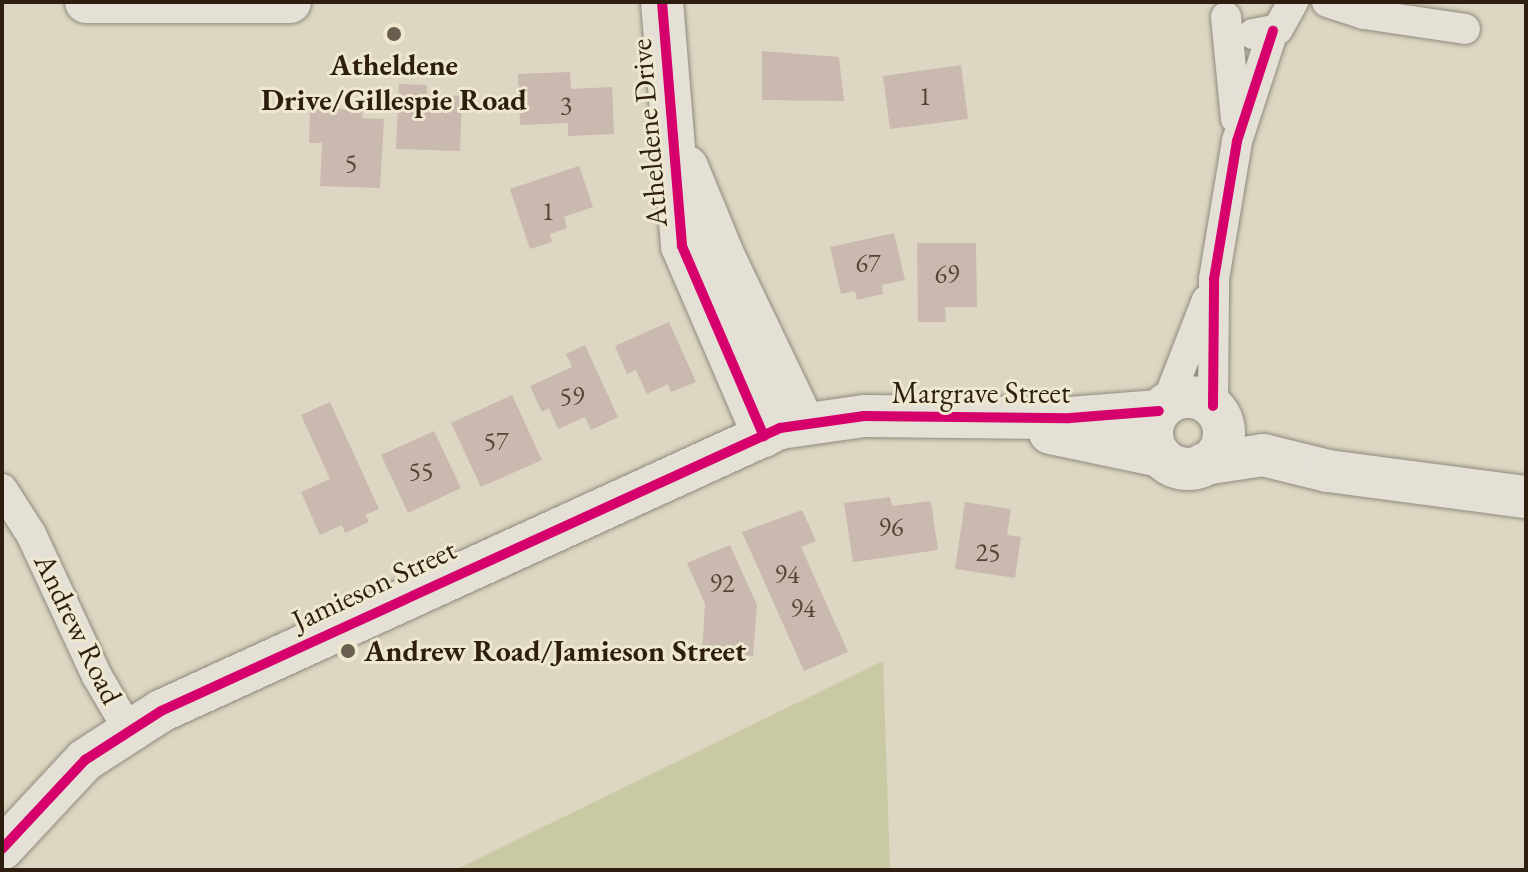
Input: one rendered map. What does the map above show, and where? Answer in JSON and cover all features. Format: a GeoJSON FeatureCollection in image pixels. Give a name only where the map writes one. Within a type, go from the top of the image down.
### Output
{"type":"FeatureCollection","features":[{"type":"Feature","properties":{"kind":"street"},"geometry":{"type":"LineString","coordinates":[[86,2],[290,2]]}},
{"type":"Feature","properties":{"kind":"street","name":"Atheldene Drive"},"geometry":{"type":"LineString","coordinates":[[662,2],[682,246],[764,436]]}},
{"type":"Feature","properties":{"kind":"street"},"geometry":{"type":"LineString","coordinates":[[1204,464],[1220,448],[1214,279],[1237,141],[1275,30],[1293,2]]}},
{"type":"Feature","properties":{"kind":"street"},"geometry":{"type":"LineString","coordinates":[[1327,2],[1364,14],[1465,29]]}},
{"type":"Feature","properties":{"kind":"street"},"geometry":{"type":"LineString","coordinates":[[1224,9],[1247,33],[1364,14]]}},
{"type":"Feature","properties":{"kind":"street"},"geometry":{"type":"LineString","coordinates":[[1224,9],[1237,141]]}},
{"type":"Feature","properties":{"kind":"street","name":"Atheldene Drive"},"geometry":{"type":"LineString","coordinates":[[675,132],[725,259],[803,422]]}},
{"type":"Feature","properties":{"kind":"street"},"geometry":{"type":"LineString","coordinates":[[1214,279],[1152,434],[1160,456],[1181,468],[1263,455],[1328,471],[1369,472],[1526,497]]}},
{"type":"Feature","properties":{"kind":"street"},"geometry":{"type":"LineString","coordinates":[[1163,407],[1190,396],[1218,413],[1369,472]]}},
{"type":"Feature","properties":{"kind":"street","name":"Margrave Street"},"geometry":{"type":"LineString","coordinates":[[803,422],[864,416],[982,419],[1163,407]]}},
{"type":"Feature","properties":{"kind":"street","name":"Margrave Street"},"geometry":{"type":"LineString","coordinates":[[982,419],[1160,456]]}},
{"type":"Feature","properties":{"kind":"street","name":"Jamieson Street"},"geometry":{"type":"LineString","coordinates":[[2,849],[52,790],[128,729],[764,436],[803,422]]}},
{"type":"Feature","properties":{"kind":"street","name":"Andrew Road"},"geometry":{"type":"LineString","coordinates":[[2,489],[31,534],[97,676],[128,729]]}},
{"type":"Feature","properties":{"kind":"green space"},"geometry":{"type":"Polygon","coordinates":[[[883,661],[890,870],[455,870],[883,661]]]}},
{"type":"Feature","properties":{"kind":"building"},"geometry":{"type":"Polygon","coordinates":[[[762,51],[839,57],[844,101],[762,100],[762,51]]]}},
{"type":"Feature","properties":{"kind":"building"},"geometry":{"type":"Polygon","coordinates":[[[961,65],[968,119],[890,129],[883,76],[961,65]]]}},
{"type":"Feature","properties":{"kind":"building"},"geometry":{"type":"Polygon","coordinates":[[[570,72],[571,89],[612,87],[614,134],[568,136],[568,123],[520,125],[518,74],[570,72]]]}},
{"type":"Feature","properties":{"kind":"building"},"geometry":{"type":"Polygon","coordinates":[[[399,84],[427,85],[427,95],[462,96],[460,151],[396,149],[399,84]]]}},
{"type":"Feature","properties":{"kind":"building"},"geometry":{"type":"Polygon","coordinates":[[[310,108],[363,110],[362,118],[384,119],[380,188],[320,186],[322,143],[309,143],[310,108]]]}},
{"type":"Feature","properties":{"kind":"building"},"geometry":{"type":"Polygon","coordinates":[[[579,166],[593,207],[564,217],[567,228],[550,234],[552,242],[530,249],[510,189],[579,166]]]}},
{"type":"Feature","properties":{"kind":"building"},"geometry":{"type":"Polygon","coordinates":[[[894,233],[905,280],[882,285],[883,294],[857,300],[855,291],[841,294],[830,247],[894,233]]]}},
{"type":"Feature","properties":{"kind":"building"},"geometry":{"type":"Polygon","coordinates":[[[917,243],[976,243],[977,307],[945,307],[946,322],[918,322],[917,243]]]}},
{"type":"Feature","properties":{"kind":"building"},"geometry":{"type":"Polygon","coordinates":[[[669,322],[696,382],[671,392],[668,384],[647,394],[636,370],[627,374],[615,346],[669,322]]]}},
{"type":"Feature","properties":{"kind":"building"},"geometry":{"type":"Polygon","coordinates":[[[585,345],[618,417],[591,430],[585,417],[558,429],[549,408],[542,412],[530,386],[572,367],[566,354],[585,345]]]}},
{"type":"Feature","properties":{"kind":"building"},"geometry":{"type":"Polygon","coordinates":[[[512,395],[542,460],[481,487],[451,423],[512,395]]]}},
{"type":"Feature","properties":{"kind":"building"},"geometry":{"type":"Polygon","coordinates":[[[330,402],[379,509],[365,515],[369,522],[345,533],[342,525],[320,535],[301,492],[330,479],[301,415],[330,402]]]}},
{"type":"Feature","properties":{"kind":"building"},"geometry":{"type":"Polygon","coordinates":[[[434,431],[461,488],[408,513],[381,455],[434,431]]]}},
{"type":"Feature","properties":{"kind":"building"},"geometry":{"type":"Polygon","coordinates":[[[890,497],[892,506],[931,501],[938,550],[853,562],[844,503],[890,497]]]}},
{"type":"Feature","properties":{"kind":"building"},"geometry":{"type":"Polygon","coordinates":[[[965,502],[1011,509],[1007,535],[1021,537],[1015,578],[955,569],[965,502]]]}},
{"type":"Feature","properties":{"kind":"building"},"geometry":{"type":"Polygon","coordinates":[[[802,510],[816,541],[801,547],[848,652],[804,671],[742,532],[802,510]]]}},
{"type":"Feature","properties":{"kind":"building"},"geometry":{"type":"Polygon","coordinates":[[[730,545],[757,605],[753,656],[702,653],[705,604],[687,563],[730,545]]]}},
{"type":"Feature","properties":{"kind":"cycle path"},"geometry":{"type":"LineString","coordinates":[[662,2],[682,246],[764,436]]}},
{"type":"Feature","properties":{"kind":"cycle path"},"geometry":{"type":"LineString","coordinates":[[1213,406],[1214,279],[1237,141],[1273,31]]}},
{"type":"Feature","properties":{"kind":"cycle path"},"geometry":{"type":"LineString","coordinates":[[2,849],[85,760],[161,711],[780,428],[864,416],[1070,418],[1159,411]]}},
{"type":"Feature","properties":{"kind":"place","name":"Atheldene Drive/Gillespie Road"},"geometry":{"type":"Point","coordinates":[394,34]}},
{"type":"Feature","properties":{"kind":"place","name":"Andrew Road/Jamieson Street"},"geometry":{"type":"Point","coordinates":[348,651]}}]}
